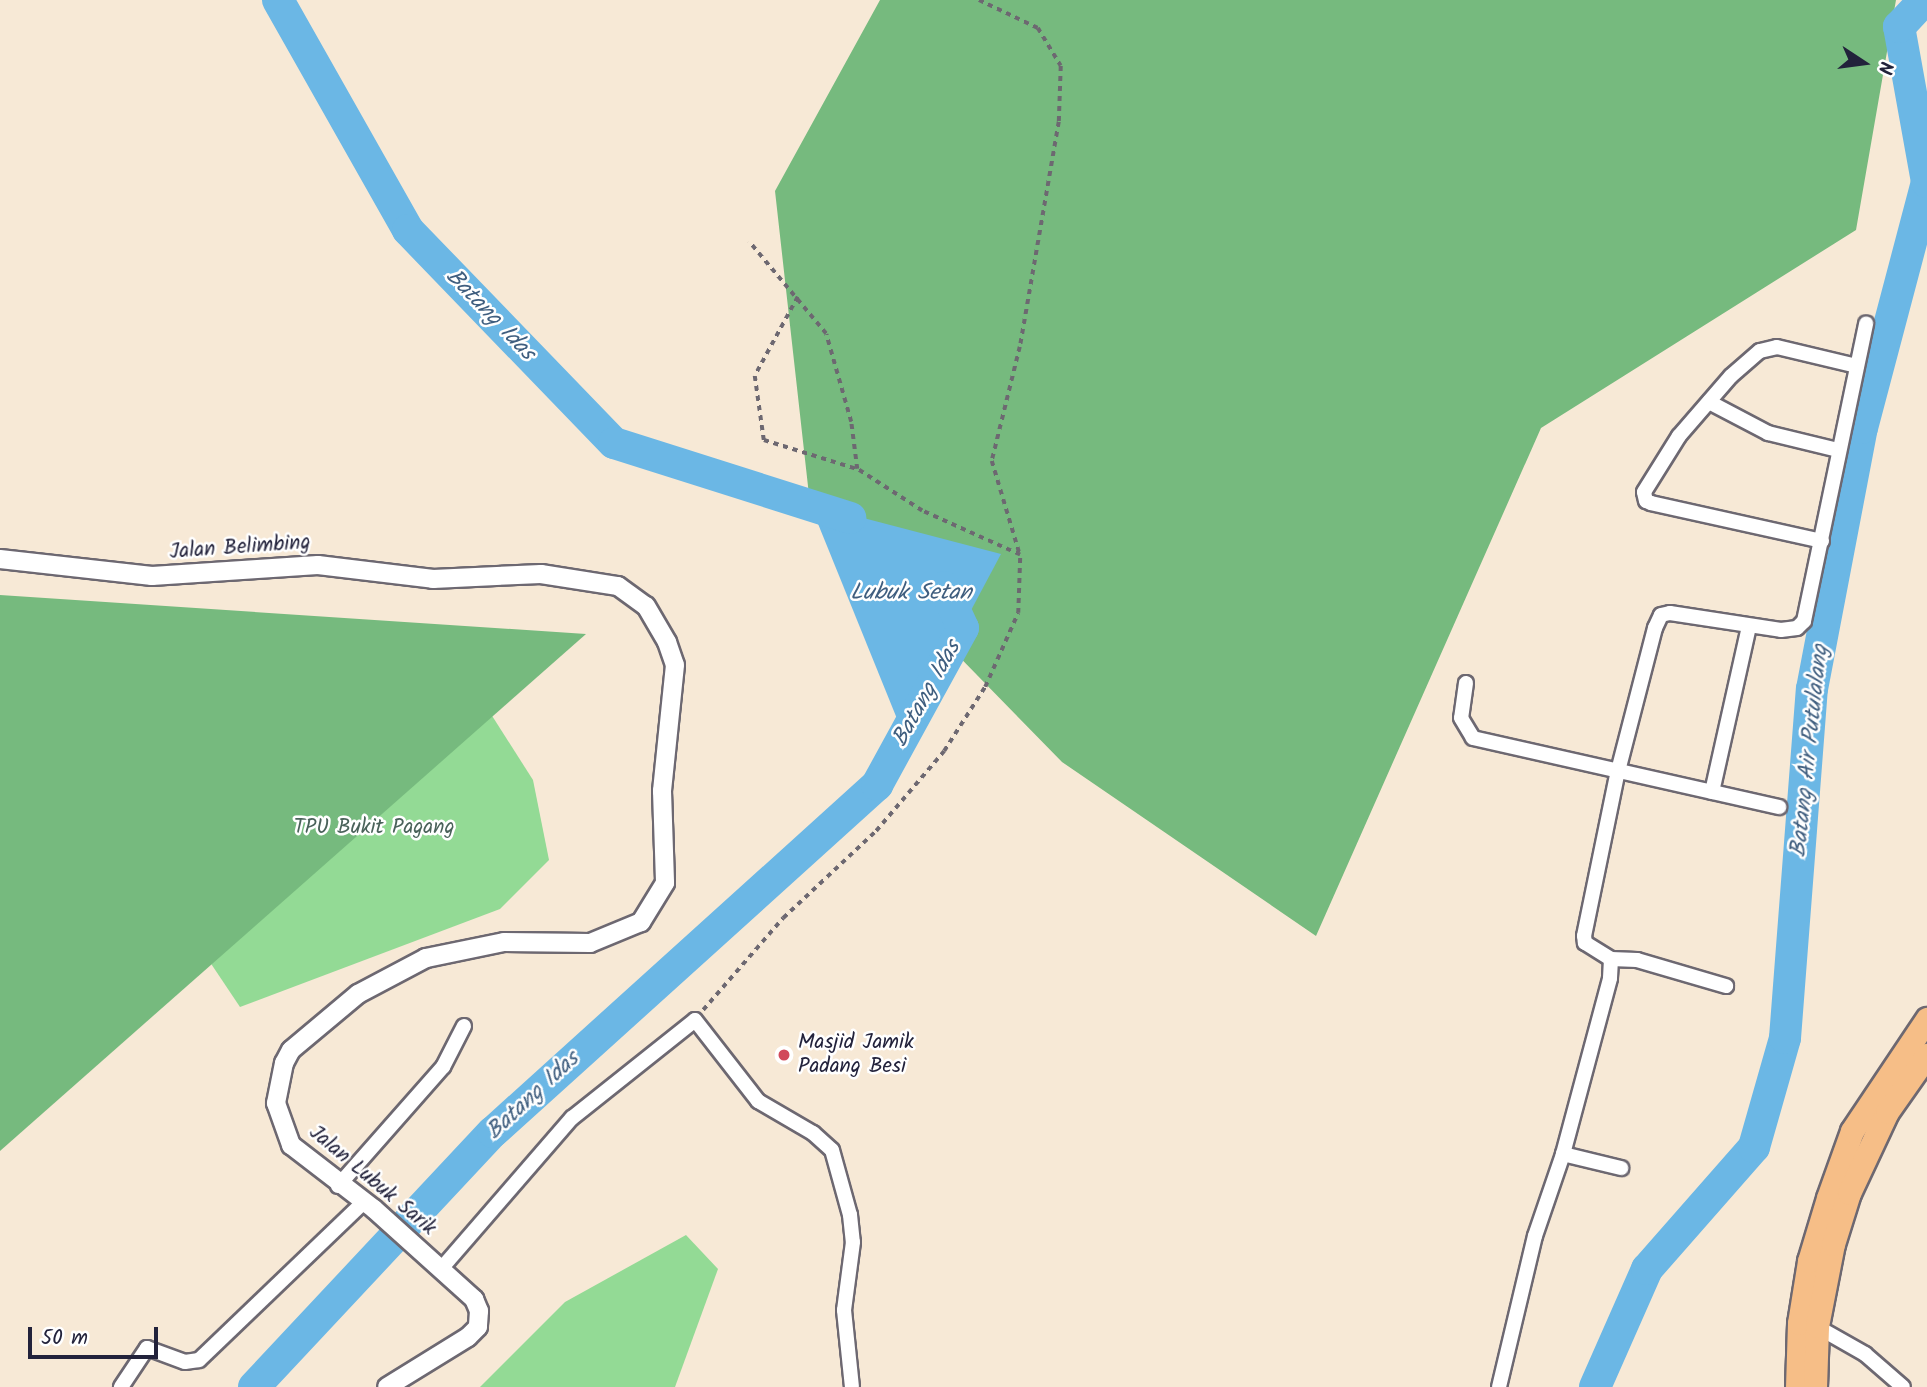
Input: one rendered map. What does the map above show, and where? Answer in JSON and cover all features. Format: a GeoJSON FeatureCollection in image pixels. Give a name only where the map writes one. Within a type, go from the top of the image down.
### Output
{"type":"FeatureCollection","features":[{"type":"Feature","properties":{"kind":"highway"},"geometry":{"type":"LineString","coordinates":[[1815,1387],[1808,1324],[1809,1261],[1852,1131],[1922,1051],[1927,1019]]}},
{"type":"Feature","properties":{"kind":"highway"},"geometry":{"type":"LineString","coordinates":[[1797,1387],[1808,1324]]}},
{"type":"Feature","properties":{"kind":"street"},"geometry":{"type":"LineString","coordinates":[[1726,986],[1628,958],[1611,960],[1586,943],[1584,936],[1618,771],[1661,615],[1789,630],[1804,621],[1866,323]]}},
{"type":"Feature","properties":{"kind":"street"},"geometry":{"type":"LineString","coordinates":[[1822,541],[1646,500],[1650,476],[1709,402],[1752,356],[1767,348],[1857,366]]}},
{"type":"Feature","properties":{"kind":"street"},"geometry":{"type":"LineString","coordinates":[[1709,402],[1768,433],[1838,450]]}},
{"type":"Feature","properties":{"kind":"street","name":"Jalan Belimbing"},"geometry":{"type":"LineString","coordinates":[[0,559],[152,576],[318,565],[433,579],[482,575]]}},
{"type":"Feature","properties":{"kind":"street","name":"Jalan Lubuk Sarik"},"geometry":{"type":"LineString","coordinates":[[387,1387],[478,1327],[474,1299],[369,1206],[338,1186],[291,1145],[279,1120],[277,1088],[291,1050],[358,994],[400,969],[476,945],[563,945],[607,939],[641,922],[665,883],[662,790],[674,706],[675,665],[654,618],[646,606],[618,586],[541,573],[482,575]]}},
{"type":"Feature","properties":{"kind":"street"},"geometry":{"type":"LineString","coordinates":[[1712,792],[1749,626]]}},
{"type":"Feature","properties":{"kind":"street"},"geometry":{"type":"LineString","coordinates":[[1466,683],[1461,718],[1473,738],[1779,807]]}},
{"type":"Feature","properties":{"kind":"street"},"geometry":{"type":"LineString","coordinates":[[1499,1387],[1535,1236],[1563,1154],[1611,960]]}},
{"type":"Feature","properties":{"kind":"street"},"geometry":{"type":"LineString","coordinates":[[438,1267],[572,1118],[695,1020],[758,1101],[813,1133],[832,1150],[850,1215],[853,1242],[844,1310],[852,1387]]}},
{"type":"Feature","properties":{"kind":"street"},"geometry":{"type":"LineString","coordinates":[[338,1186],[443,1067],[464,1026]]}},
{"type":"Feature","properties":{"kind":"street"},"geometry":{"type":"LineString","coordinates":[[1563,1154],[1621,1168]]}},
{"type":"Feature","properties":{"kind":"street"},"geometry":{"type":"LineString","coordinates":[[121,1387],[147,1348],[186,1362],[199,1360],[369,1206]]}},
{"type":"Feature","properties":{"kind":"street"},"geometry":{"type":"LineString","coordinates":[[1808,1324],[1866,1354],[1903,1387]]}},
{"type":"Feature","properties":{"kind":"path"},"geometry":{"type":"LineString","coordinates":[[695,1020],[783,918],[876,831],[944,751],[985,687],[1018,613],[1020,555],[992,461],[1020,346],[1050,175],[1059,122],[1060,66],[1038,28],[979,0]]}},
{"type":"Feature","properties":{"kind":"path"},"geometry":{"type":"LineString","coordinates":[[749,242],[798,297],[826,334],[851,422],[857,469]]}},
{"type":"Feature","properties":{"kind":"path"},"geometry":{"type":"LineString","coordinates":[[798,297],[755,376],[764,440],[857,469],[922,511],[1020,555]]}},
{"type":"Feature","properties":{"kind":"green space"},"geometry":{"type":"Polygon","coordinates":[[[880,0],[1896,0],[1856,230],[1541,428],[1316,936],[1062,762],[810,504],[775,191],[880,0]]]}},
{"type":"Feature","properties":{"kind":"green space"},"geometry":{"type":"Polygon","coordinates":[[[0,595],[586,634],[0,1151],[0,595]]]}},
{"type":"Feature","properties":{"kind":"green space","name":"TPU Bukit Pagang"},"geometry":{"type":"Polygon","coordinates":[[[475,689],[533,780],[549,860],[500,909],[240,1007],[159,886],[475,689]]]}},
{"type":"Feature","properties":{"kind":"green space"},"geometry":{"type":"Polygon","coordinates":[[[686,1235],[718,1269],[675,1387],[480,1387],[565,1302],[686,1235]]]}},
{"type":"Feature","properties":{"kind":"water","name":"Lubuk Setan"},"geometry":{"type":"Polygon","coordinates":[[[810,504],[1001,554],[904,736],[810,504]]]}},
{"type":"Feature","properties":{"kind":"waterway","name":"Batang Idas"},"geometry":{"type":"LineString","coordinates":[[278,0],[408,230],[614,443],[850,518]]}},
{"type":"Feature","properties":{"kind":"waterway","name":"Batang Air Putulalang"},"geometry":{"type":"LineString","coordinates":[[1595,1387],[1647,1269],[1754,1147],[1785,1038],[1812,689],[1862,428],[1927,182],[1899,27],[1924,0]]}},
{"type":"Feature","properties":{"kind":"waterway","name":"Batang Idas"},"geometry":{"type":"LineString","coordinates":[[254,1387],[493,1132],[877,785],[963,628],[944,587]]}},
{"type":"Feature","properties":{"kind":"place","name":"Masjid Jamik Padang Besi"},"geometry":{"type":"Point","coordinates":[784,1055]}}]}
